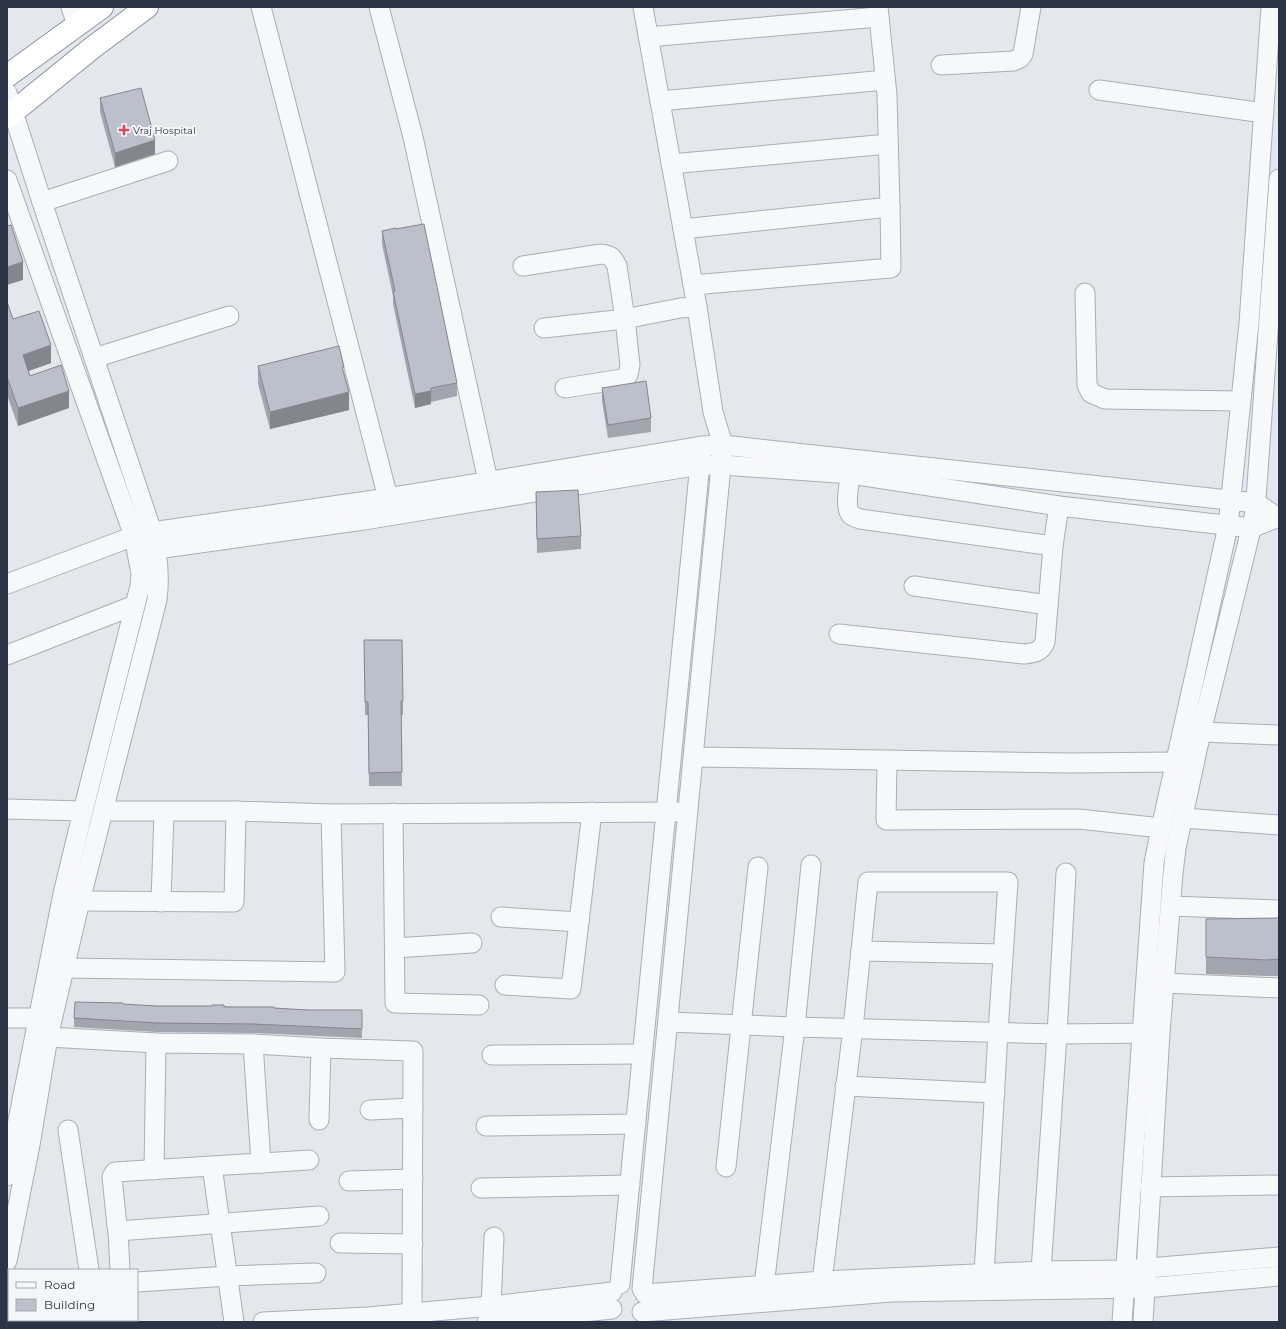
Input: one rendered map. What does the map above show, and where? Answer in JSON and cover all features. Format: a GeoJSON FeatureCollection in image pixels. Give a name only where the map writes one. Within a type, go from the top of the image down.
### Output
{"type":"FeatureCollection","features":[{"type":"Feature","properties":{"kind":"highway"},"geometry":{"type":"LineString","coordinates":[[7,76],[74,16],[102,7]]}},
{"type":"Feature","properties":{"kind":"highway"},"geometry":{"type":"LineString","coordinates":[[9,107],[92,48],[146,7]]}},
{"type":"Feature","properties":{"kind":"street"},"geometry":{"type":"LineString","coordinates":[[261,7],[388,498]]}},
{"type":"Feature","properties":{"kind":"street"},"geometry":{"type":"LineString","coordinates":[[379,7],[414,137],[488,482]]}},
{"type":"Feature","properties":{"kind":"street"},"geometry":{"type":"LineString","coordinates":[[627,1306],[668,1022],[723,445],[713,412],[698,307],[643,7]]}},
{"type":"Feature","properties":{"kind":"street"},"geometry":{"type":"LineString","coordinates":[[942,65],[1013,61],[1020,58],[1023,54],[1031,7]]}},
{"type":"Feature","properties":{"kind":"street"},"geometry":{"type":"LineString","coordinates":[[1143,1322],[1150,1187],[1154,868],[1161,828],[1228,526],[1249,323],[1271,7]]}},
{"type":"Feature","properties":{"kind":"street"},"geometry":{"type":"LineString","coordinates":[[648,37],[878,12],[885,80],[891,268],[693,285]]}},
{"type":"Feature","properties":{"kind":"street"},"geometry":{"type":"LineString","coordinates":[[660,101],[885,80]]}},
{"type":"Feature","properties":{"kind":"street"},"geometry":{"type":"LineString","coordinates":[[1099,90],[1264,113]]}},
{"type":"Feature","properties":{"kind":"street"},"geometry":{"type":"LineString","coordinates":[[7,1261],[30,1145],[40,1030],[65,968],[80,901],[157,600],[159,586],[159,562],[154,541],[9,107]]}},
{"type":"Feature","properties":{"kind":"street"},"geometry":{"type":"LineString","coordinates":[[671,164],[888,144]]}},
{"type":"Feature","properties":{"kind":"street"},"geometry":{"type":"LineString","coordinates":[[42,202],[168,161]]}},
{"type":"Feature","properties":{"kind":"street"},"geometry":{"type":"LineString","coordinates":[[7,180],[136,544],[141,574],[140,586],[63,894],[40,1030],[7,1176]]}},
{"type":"Feature","properties":{"kind":"street"},"geometry":{"type":"LineString","coordinates":[[1122,1322],[1125,1279],[1152,1033],[1164,983],[1176,848],[1202,732],[1255,513],[1275,296],[1279,180]]}},
{"type":"Feature","properties":{"kind":"street"},"geometry":{"type":"LineString","coordinates":[[683,229],[890,207]]}},
{"type":"Feature","properties":{"kind":"street"},"geometry":{"type":"LineString","coordinates":[[523,266],[601,254],[609,255],[614,259],[617,266],[630,365],[628,375],[622,379],[566,388]]}},
{"type":"Feature","properties":{"kind":"street"},"geometry":{"type":"LineString","coordinates":[[1085,293],[1087,385],[1091,393],[1105,398],[1240,401]]}},
{"type":"Feature","properties":{"kind":"street"},"geometry":{"type":"LineString","coordinates":[[544,328],[625,319],[680,308],[698,307]]}},
{"type":"Feature","properties":{"kind":"street"},"geometry":{"type":"LineString","coordinates":[[94,358],[229,316]]}},
{"type":"Feature","properties":{"kind":"street"},"geometry":{"type":"LineString","coordinates":[[627,1306],[630,1185],[642,1054],[702,446],[713,412]]}},
{"type":"Feature","properties":{"kind":"street"},"geometry":{"type":"LineString","coordinates":[[154,541],[364,520],[702,446],[723,445],[1256,503],[1278,517]]}},
{"type":"Feature","properties":{"kind":"street"},"geometry":{"type":"LineString","coordinates":[[7,584],[136,544],[388,498],[488,482],[525,485],[700,465],[722,465],[851,474],[1059,506],[1228,526],[1251,528],[1278,517]]}},
{"type":"Feature","properties":{"kind":"street"},"geometry":{"type":"LineString","coordinates":[[851,474],[847,501],[848,511],[852,516],[860,519],[1053,546]]}},
{"type":"Feature","properties":{"kind":"street"},"geometry":{"type":"LineString","coordinates":[[839,634],[1024,654],[1038,652],[1043,648],[1045,642],[1053,546],[1059,506]]}},
{"type":"Feature","properties":{"kind":"street"},"geometry":{"type":"LineString","coordinates":[[914,586],[1048,605]]}},
{"type":"Feature","properties":{"kind":"street"},"geometry":{"type":"LineString","coordinates":[[7,654],[135,605]]}},
{"type":"Feature","properties":{"kind":"street"},"geometry":{"type":"LineString","coordinates":[[1202,732],[1279,736]]}},
{"type":"Feature","properties":{"kind":"street"},"geometry":{"type":"LineString","coordinates":[[694,757],[1070,763],[1176,762]]}},
{"type":"Feature","properties":{"kind":"street"},"geometry":{"type":"LineString","coordinates":[[887,760],[886,820],[1079,819],[1161,828]]}},
{"type":"Feature","properties":{"kind":"street"},"geometry":{"type":"LineString","coordinates":[[7,809],[83,811]]}},
{"type":"Feature","properties":{"kind":"street"},"geometry":{"type":"LineString","coordinates":[[104,811],[236,811],[331,814],[688,812]]}},
{"type":"Feature","properties":{"kind":"street"},"geometry":{"type":"LineString","coordinates":[[80,901],[234,902],[236,811]]}},
{"type":"Feature","properties":{"kind":"street"},"geometry":{"type":"LineString","coordinates":[[162,902],[164,812]]}},
{"type":"Feature","properties":{"kind":"street"},"geometry":{"type":"LineString","coordinates":[[505,985],[571,989],[592,812]]}},
{"type":"Feature","properties":{"kind":"street"},"geometry":{"type":"LineString","coordinates":[[393,813],[395,1003],[479,1005]]}},
{"type":"Feature","properties":{"kind":"street"},"geometry":{"type":"LineString","coordinates":[[65,968],[335,972],[331,814]]}},
{"type":"Feature","properties":{"kind":"street"},"geometry":{"type":"LineString","coordinates":[[1183,818],[1279,825]]}},
{"type":"Feature","properties":{"kind":"street"},"geometry":{"type":"LineString","coordinates":[[764,1286],[795,1027],[811,865]]}},
{"type":"Feature","properties":{"kind":"street"},"geometry":{"type":"LineString","coordinates":[[726,1166],[758,867]]}},
{"type":"Feature","properties":{"kind":"street"},"geometry":{"type":"LineString","coordinates":[[1041,1271],[1066,873]]}},
{"type":"Feature","properties":{"kind":"street"},"geometry":{"type":"LineString","coordinates":[[822,1281],[853,1028],[868,882],[1008,882],[984,1274]]}},
{"type":"Feature","properties":{"kind":"street"},"geometry":{"type":"LineString","coordinates":[[1170,906],[1279,910]]}},
{"type":"Feature","properties":{"kind":"street"},"geometry":{"type":"LineString","coordinates":[[501,917],[579,922]]}},
{"type":"Feature","properties":{"kind":"street"},"geometry":{"type":"LineString","coordinates":[[395,948],[472,943]]}},
{"type":"Feature","properties":{"kind":"street"},"geometry":{"type":"LineString","coordinates":[[860,951],[1003,954]]}},
{"type":"Feature","properties":{"kind":"street"},"geometry":{"type":"LineString","coordinates":[[1164,983],[1279,988]]}},
{"type":"Feature","properties":{"kind":"street"},"geometry":{"type":"LineString","coordinates":[[7,1018],[40,1030],[156,1043],[253,1044],[414,1051],[412,1312]]}},
{"type":"Feature","properties":{"kind":"street"},"geometry":{"type":"LineString","coordinates":[[668,1022],[1057,1034],[1152,1033]]}},
{"type":"Feature","properties":{"kind":"street"},"geometry":{"type":"LineString","coordinates":[[154,1170],[156,1043]]}},
{"type":"Feature","properties":{"kind":"street"},"geometry":{"type":"LineString","coordinates":[[253,1044],[261,1163]]}},
{"type":"Feature","properties":{"kind":"street"},"geometry":{"type":"LineString","coordinates":[[319,1120],[321,1048]]}},
{"type":"Feature","properties":{"kind":"street"},"geometry":{"type":"LineString","coordinates":[[492,1055],[642,1054]]}},
{"type":"Feature","properties":{"kind":"street"},"geometry":{"type":"LineString","coordinates":[[845,1086],[995,1093]]}},
{"type":"Feature","properties":{"kind":"street"},"geometry":{"type":"LineString","coordinates":[[370,1110],[413,1108]]}},
{"type":"Feature","properties":{"kind":"street"},"geometry":{"type":"LineString","coordinates":[[486,1126],[636,1124]]}},
{"type":"Feature","properties":{"kind":"street"},"geometry":{"type":"LineString","coordinates":[[68,1130],[89,1269]]}},
{"type":"Feature","properties":{"kind":"street"},"geometry":{"type":"LineString","coordinates":[[120,1269],[118,1231],[112,1177],[115,1172],[309,1160]]}},
{"type":"Feature","properties":{"kind":"street"},"geometry":{"type":"LineString","coordinates":[[212,1166],[234,1322]]}},
{"type":"Feature","properties":{"kind":"street"},"geometry":{"type":"LineString","coordinates":[[349,1181],[413,1179]]}},
{"type":"Feature","properties":{"kind":"street"},"geometry":{"type":"LineString","coordinates":[[482,1188],[630,1185]]}},
{"type":"Feature","properties":{"kind":"street"},"geometry":{"type":"LineString","coordinates":[[1150,1187],[1279,1185]]}},
{"type":"Feature","properties":{"kind":"street"},"geometry":{"type":"LineString","coordinates":[[118,1231],[319,1216]]}},
{"type":"Feature","properties":{"kind":"street"},"geometry":{"type":"LineString","coordinates":[[489,1314],[494,1237]]}},
{"type":"Feature","properties":{"kind":"street"},"geometry":{"type":"LineString","coordinates":[[340,1243],[413,1244]]}},
{"type":"Feature","properties":{"kind":"street"},"geometry":{"type":"LineString","coordinates":[[263,1322],[368,1317],[412,1312],[489,1314],[1125,1279],[1145,1268],[1279,1257]]}},
{"type":"Feature","properties":{"kind":"street"},"geometry":{"type":"LineString","coordinates":[[627,1306],[764,1286],[822,1281],[1041,1271],[1125,1279],[1145,1288],[1279,1276]]}},
{"type":"Feature","properties":{"kind":"street"},"geometry":{"type":"LineString","coordinates":[[138,1282],[228,1276],[316,1273]]}},
{"type":"Feature","properties":{"kind":"building"},"geometry":{"type":"Polygon","coordinates":[[[141,88],[155,140],[115,153],[100,98],[141,88]]]}},
{"type":"Feature","properties":{"kind":"building"},"geometry":{"type":"Polygon","coordinates":[[[424,224],[457,383],[431,388],[431,391],[415,394],[382,231],[424,224]]]}},
{"type":"Feature","properties":{"kind":"building"},"geometry":{"type":"Polygon","coordinates":[[[11,225],[23,262],[7,267],[7,226],[11,225]]]}},
{"type":"Feature","properties":{"kind":"building"},"geometry":{"type":"Polygon","coordinates":[[[7,302],[13,319],[39,311],[51,345],[23,355],[30,376],[61,365],[69,391],[18,408],[7,377],[7,302]]]}},
{"type":"Feature","properties":{"kind":"building"},"geometry":{"type":"Polygon","coordinates":[[[339,346],[344,367],[342,367],[349,392],[270,412],[258,366],[339,346]]]}},
{"type":"Feature","properties":{"kind":"building"},"geometry":{"type":"Polygon","coordinates":[[[646,381],[651,418],[608,425],[602,388],[646,381]]]}},
{"type":"Feature","properties":{"kind":"building"},"geometry":{"type":"Polygon","coordinates":[[[578,490],[581,536],[537,539],[536,492],[578,490]]]}},
{"type":"Feature","properties":{"kind":"building"},"geometry":{"type":"Polygon","coordinates":[[[364,640],[402,640],[402,772],[369,773],[368,702],[365,702],[364,640]]]}},
{"type":"Feature","properties":{"kind":"building"},"geometry":{"type":"Polygon","coordinates":[[[1279,918],[1279,959],[1267,960],[1206,957],[1206,919],[1279,918]]]}},
{"type":"Feature","properties":{"kind":"building"},"geometry":{"type":"Polygon","coordinates":[[[75,1002],[123,1003],[156,1006],[224,1005],[224,1007],[362,1010],[362,1029],[253,1024],[156,1023],[74,1018],[75,1002]]]}},
{"type":"Feature","properties":{"kind":"place","name":"Vraj Hospital"},"geometry":{"type":"Point","coordinates":[124,130]}}]}
